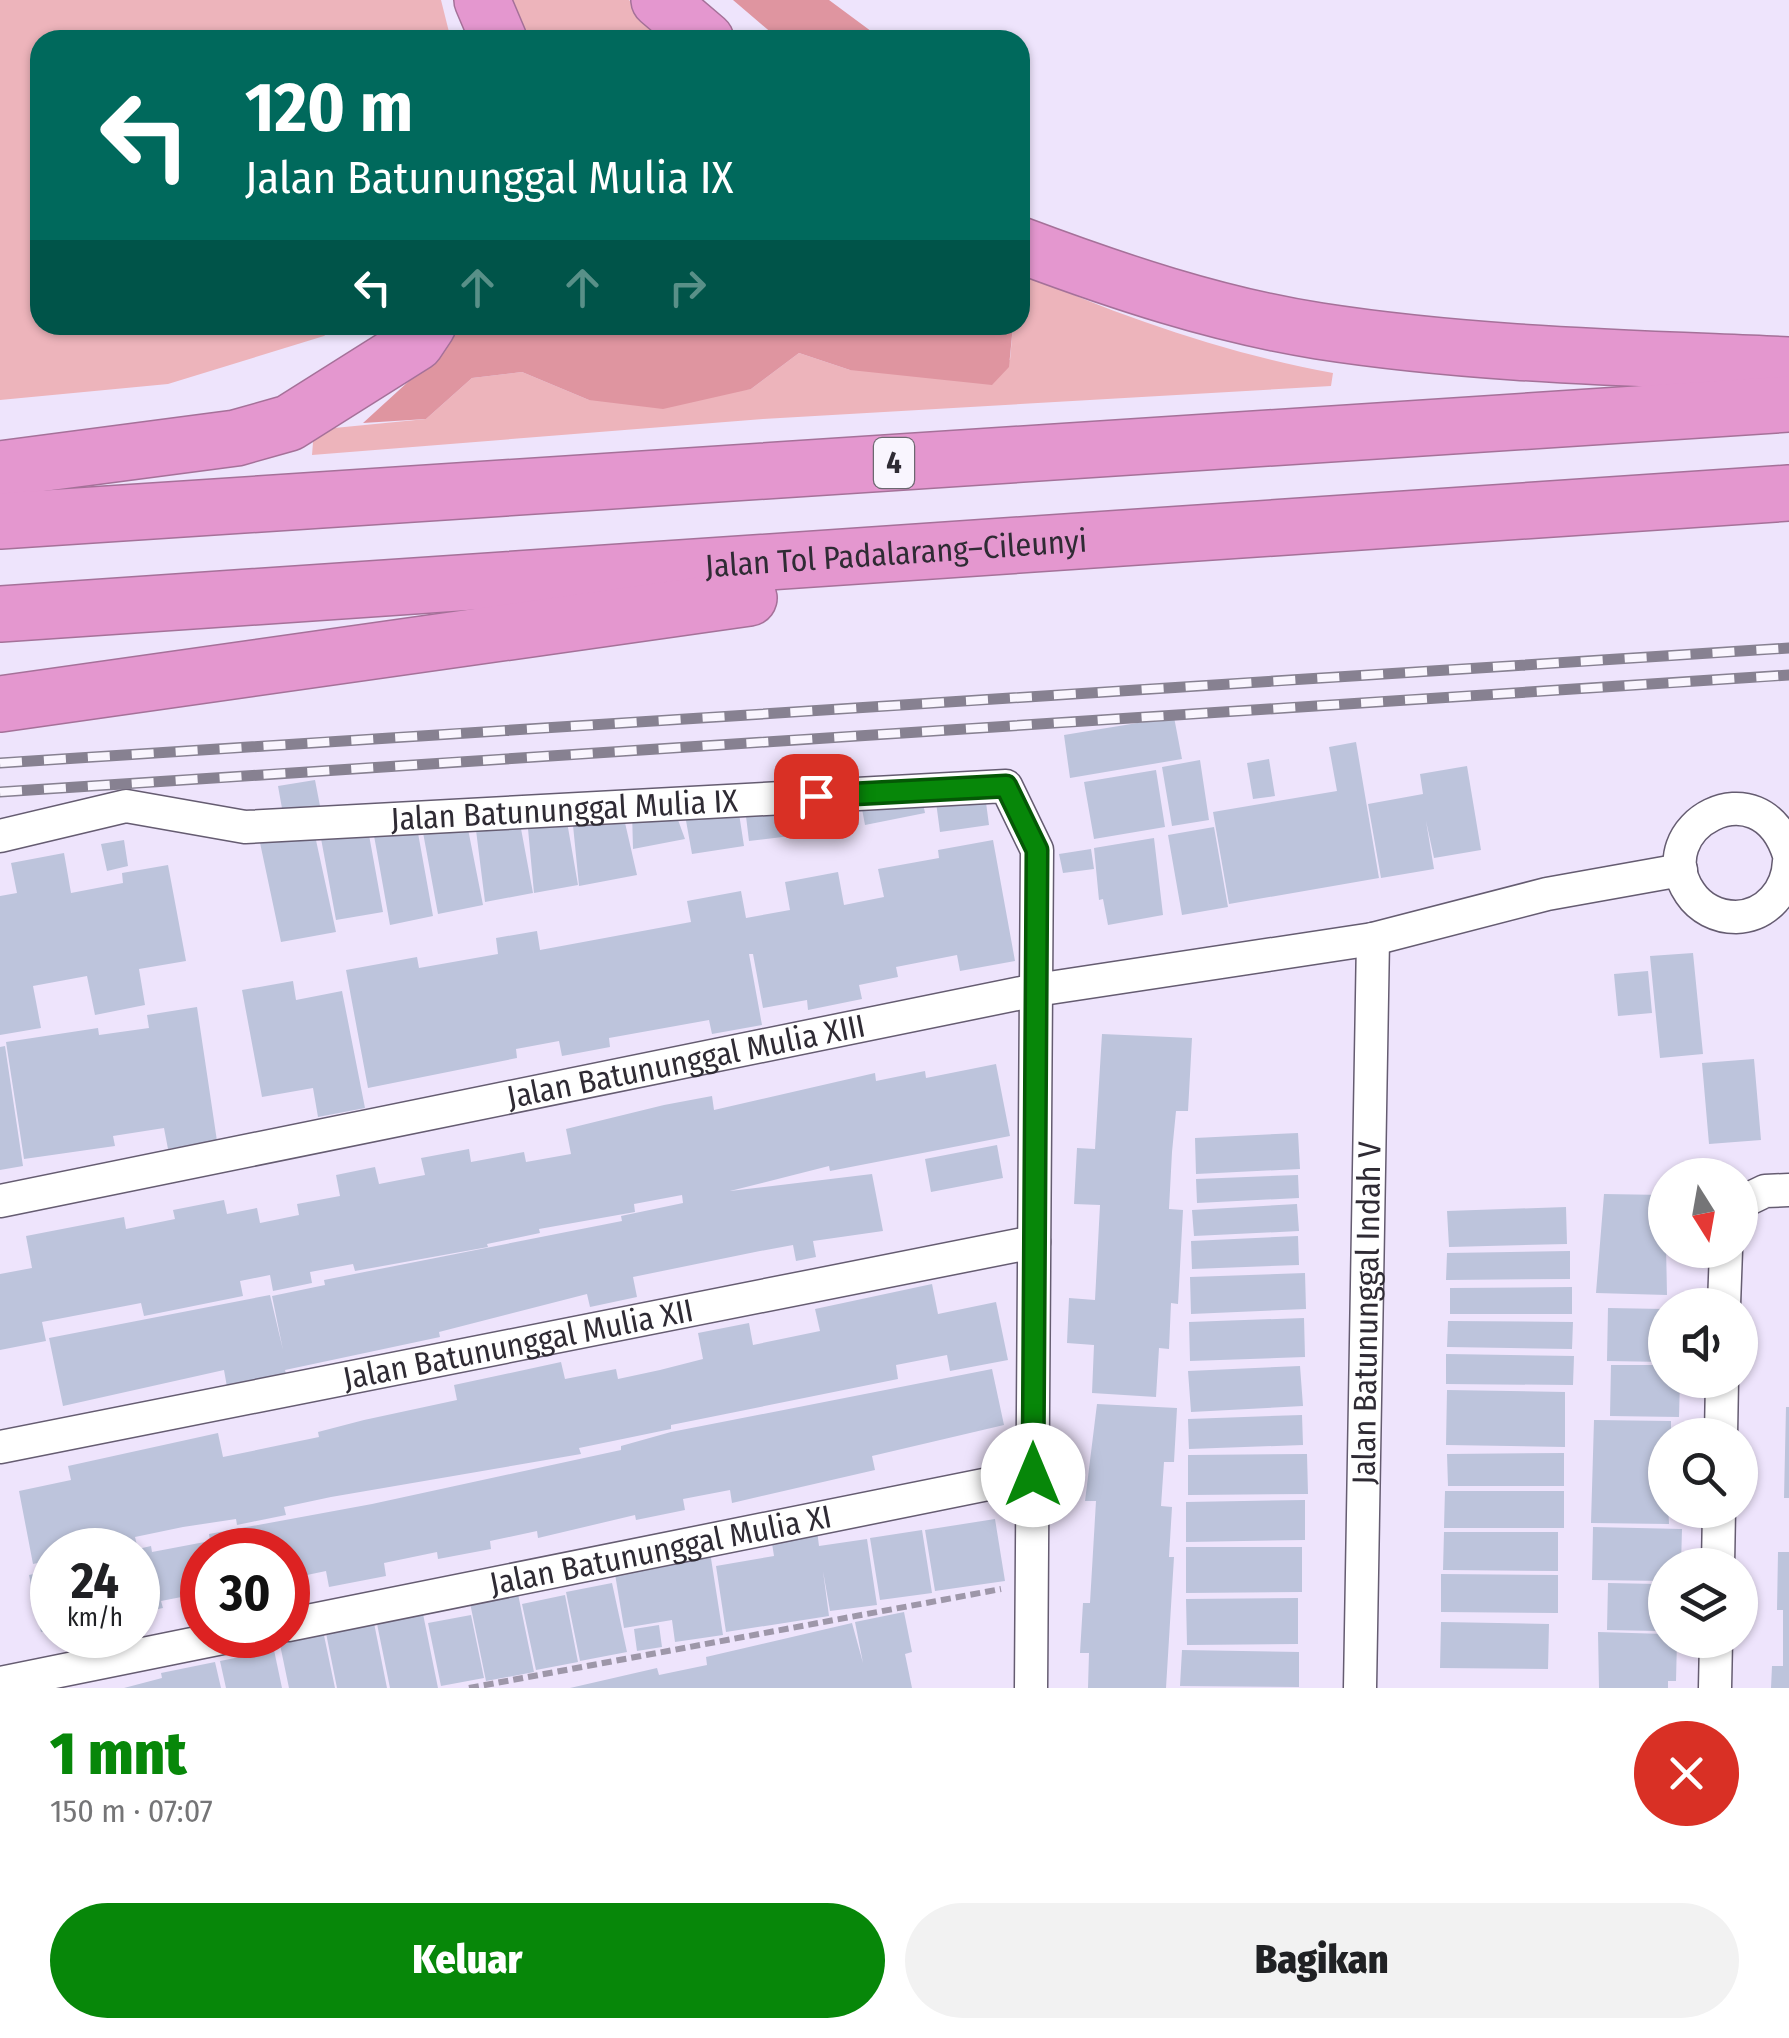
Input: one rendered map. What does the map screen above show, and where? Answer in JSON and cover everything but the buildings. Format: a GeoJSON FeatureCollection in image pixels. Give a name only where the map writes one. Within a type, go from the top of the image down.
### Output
{"type":"FeatureCollection","features":[{"type":"Feature","properties":{"kind":"highway"},"geometry":{"type":"LineString","coordinates":[[482,0],[495,30]]}},
{"type":"Feature","properties":{"kind":"highway"},"geometry":{"type":"LineString","coordinates":[[659,0],[694,30]]}},
{"type":"Feature","properties":{"kind":"highway"},"geometry":{"type":"LineString","coordinates":[[1030,249],[1121,283],[1317,331],[1556,356],[1789,365]]}},
{"type":"Feature","properties":{"kind":"highway"},"geometry":{"type":"LineString","coordinates":[[0,470],[236,438],[288,424],[416,343],[421,335]]}},
{"type":"Feature","properties":{"kind":"highway","name":"4"},"geometry":{"type":"LineString","coordinates":[[0,521],[1789,404]]}},
{"type":"Feature","properties":{"kind":"highway","name":"Jalan Tol Padalarang–Cileunyi"},"geometry":{"type":"LineString","coordinates":[[0,614],[1789,493]]}},
{"type":"Feature","properties":{"kind":"highway"},"geometry":{"type":"LineString","coordinates":[[0,704],[831,587],[972,550]]}},
{"type":"Feature","properties":{"kind":"street","name":"Jalan Batununggal Mulia IX"},"geometry":{"type":"LineString","coordinates":[[0,836],[126,806],[245,827],[1006,786],[1037,850],[1031,1688]]}},
{"type":"Feature","properties":{"kind":"street"},"geometry":{"type":"LineString","coordinates":[[1728,808],[1761,814],[1784,839],[1789,858],[1783,888],[1772,902],[1742,917],[1709,910],[1695,900],[1681,870],[1687,836],[1697,823],[1728,808]]}},
{"type":"Feature","properties":{"kind":"street","name":"Jalan Batununggal Mulia XIII"},"geometry":{"type":"LineString","coordinates":[[0,1202],[1036,990],[1373,939],[1544,894],[1681,870]]}},
{"type":"Feature","properties":{"kind":"street","name":"Jalan Batununggal Indah V"},"geometry":{"type":"LineString","coordinates":[[1360,1688],[1373,939]]}},
{"type":"Feature","properties":{"kind":"street"},"geometry":{"type":"LineString","coordinates":[[1758,1195],[1789,1190]]}},
{"type":"Feature","properties":{"kind":"street","name":"Jalan Batununggal Mulia XII"},"geometry":{"type":"LineString","coordinates":[[0,1447],[1034,1242]]}},
{"type":"Feature","properties":{"kind":"street","name":"Jalan Batununggal Mulia XI"},"geometry":{"type":"LineString","coordinates":[[310,1621],[1033,1475]]}},
{"type":"Feature","properties":{"kind":"street"},"geometry":{"type":"LineString","coordinates":[[0,1683],[180,1647]]}},
{"type":"Feature","properties":{"kind":"street"},"geometry":{"type":"LineString","coordinates":[[1715,1688],[1716,1658]]}},
{"type":"Feature","properties":{"kind":"path"},"geometry":{"type":"LineString","coordinates":[[469,1688],[1032,1583]]}},
{"type":"Feature","properties":{"kind":"shaded area"},"geometry":{"type":"Polygon","coordinates":[[[0,0],[441,0],[448,30],[30,30],[30,335],[325,335],[168,384],[0,400],[0,0]]]}},
{"type":"Feature","properties":{"kind":"shaded area"},"geometry":{"type":"Polygon","coordinates":[[[506,0],[629,0],[658,30],[515,30],[506,0]]]}},
{"type":"Feature","properties":{"kind":"shaded area"},"geometry":{"type":"Polygon","coordinates":[[[733,0],[829,0],[870,30],[768,30],[733,0]]]}},
{"type":"Feature","properties":{"kind":"shaded area"},"geometry":{"type":"Polygon","coordinates":[[[1030,276],[1174,332],[1333,373],[1331,386],[763,419],[312,455],[314,430],[426,419],[472,378],[522,372],[589,400],[751,389],[799,353],[850,370],[1010,360],[1012,335],[1030,335],[1030,276]]]}},
{"type":"Feature","properties":{"kind":"shaded area"},"geometry":{"type":"Polygon","coordinates":[[[450,335],[1012,335],[1009,367],[992,385],[850,370],[799,353],[751,389],[663,409],[589,400],[522,372],[472,378],[426,419],[363,423],[432,360],[450,335]]]}},
{"type":"Feature","properties":{"kind":"railway"},"geometry":{"type":"LineString","coordinates":[[0,763],[1789,648]]}},
{"type":"Feature","properties":{"kind":"railway"},"geometry":{"type":"LineString","coordinates":[[0,792],[1789,675]]}},
{"type":"Feature","properties":{"kind":"route"},"geometry":{"type":"LineString","coordinates":[[816,796],[1006,786],[1037,850],[1033,1475]]}}]}
